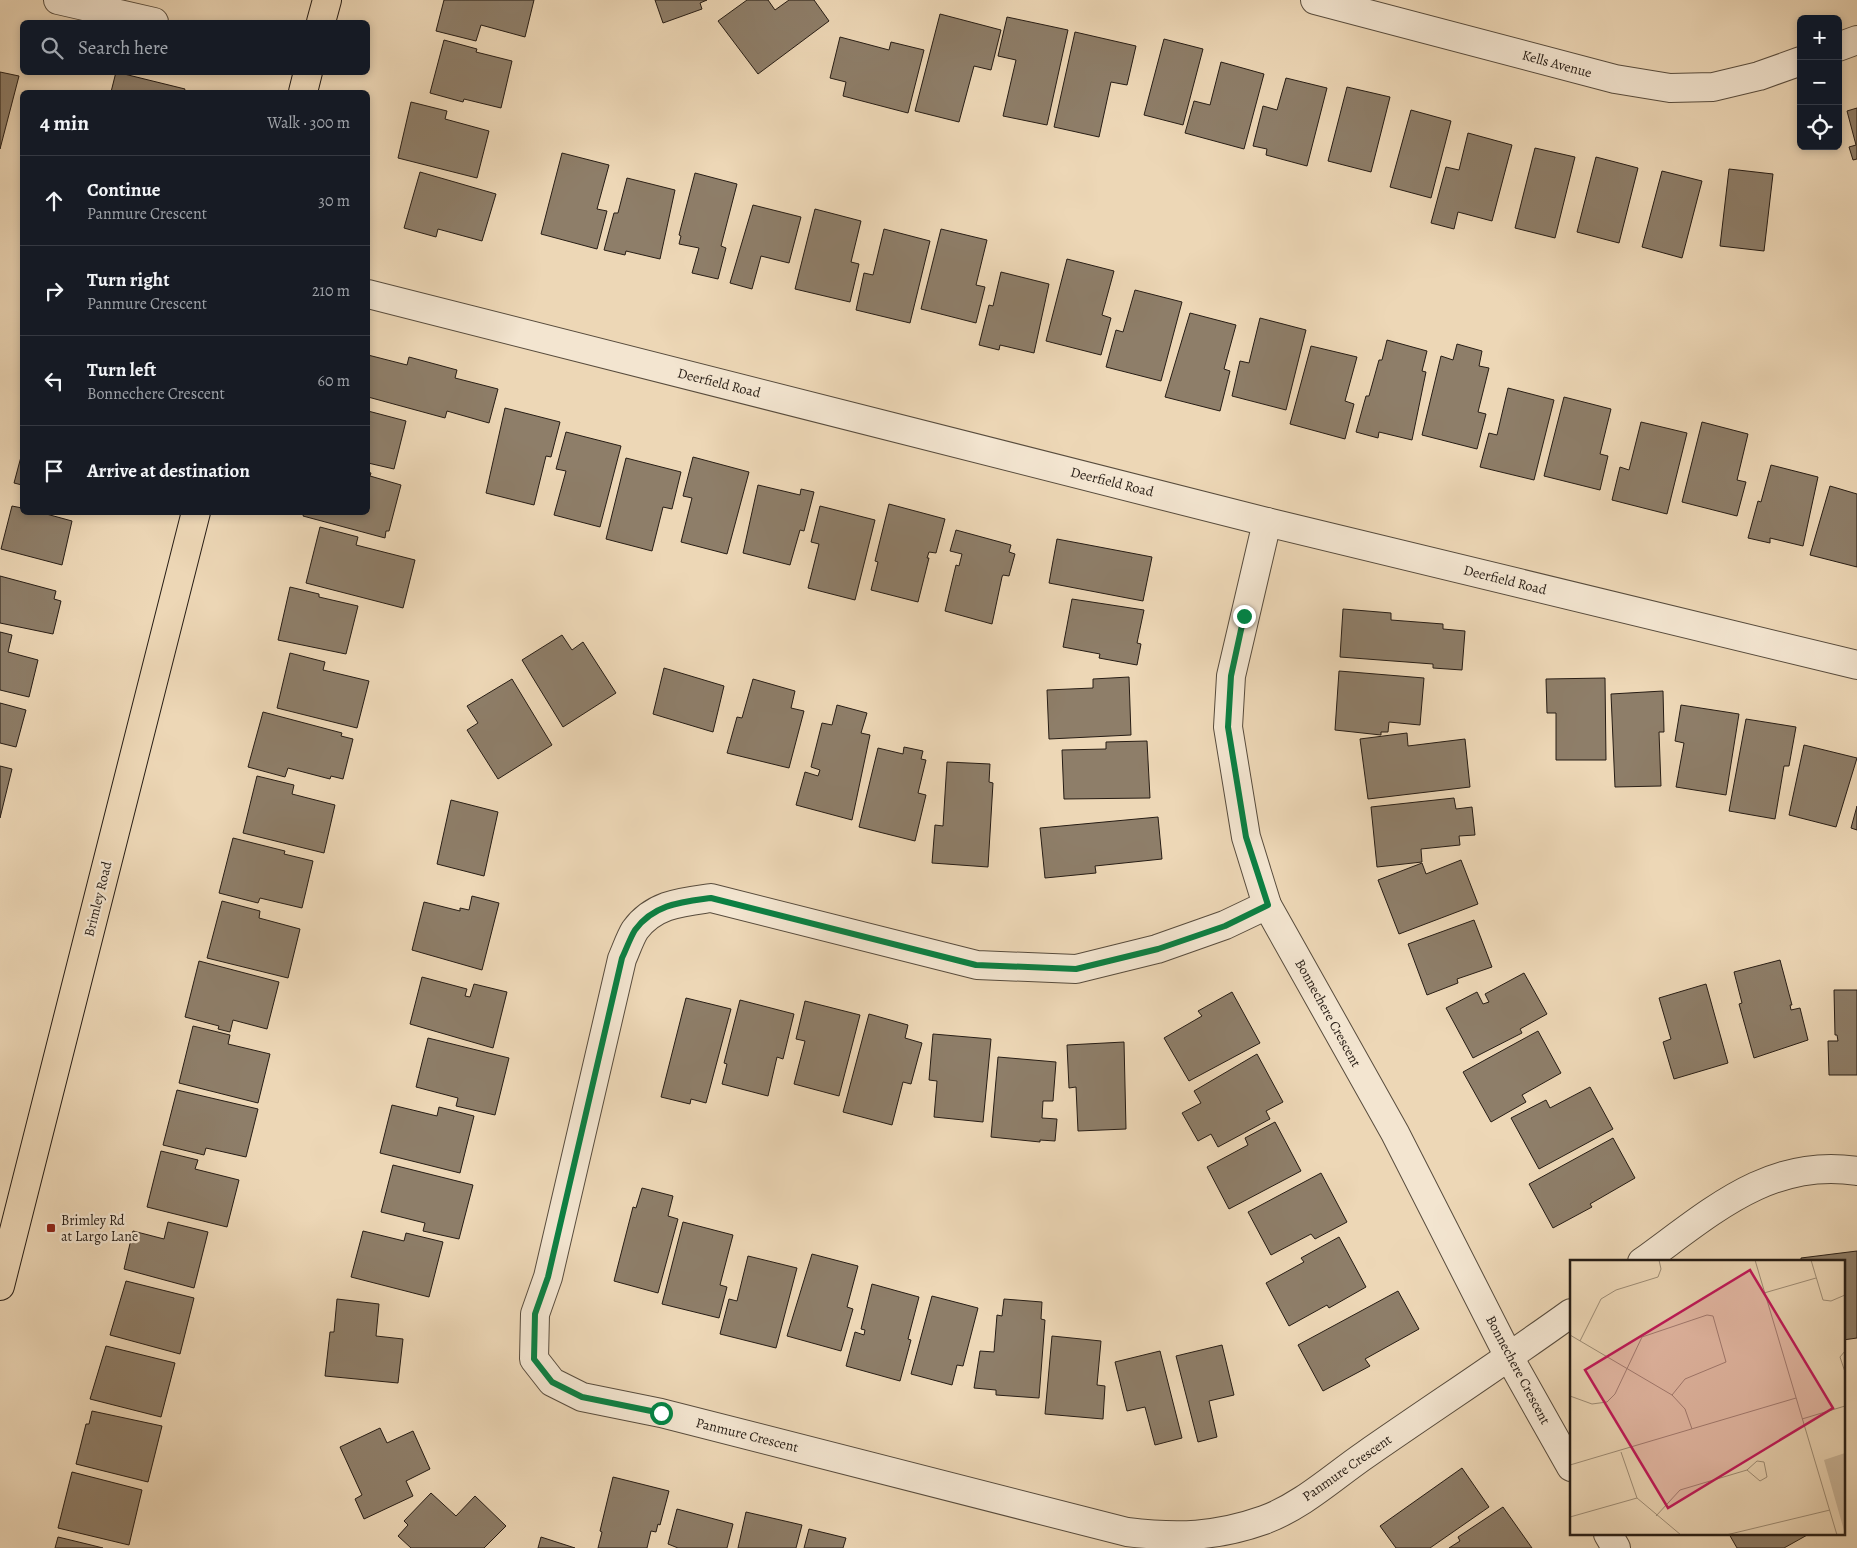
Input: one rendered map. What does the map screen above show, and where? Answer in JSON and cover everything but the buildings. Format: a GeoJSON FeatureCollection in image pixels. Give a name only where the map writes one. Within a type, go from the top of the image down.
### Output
{"type":"FeatureCollection","features":[{"type":"Feature","properties":{"kind":"main road"},"geometry":{"type":"LineString","coordinates":[[322,20],[327,0]]}},
{"type":"Feature","properties":{"kind":"main road"},"geometry":{"type":"LineString","coordinates":[[304,90],[307,75]]}},
{"type":"Feature","properties":{"kind":"main road","name":"Brimley Road"},"geometry":{"type":"LineString","coordinates":[[0,1286],[195,515]]}},
{"type":"Feature","properties":{"kind":"street"},"geometry":{"type":"LineString","coordinates":[[58,0],[145,20]]}},
{"type":"Feature","properties":{"kind":"street","name":"Kells Avenue"},"geometry":{"type":"LineString","coordinates":[[1315,0],[1615,79],[1670,88],[1713,87],[1758,76],[1797,62]]}},
{"type":"Feature","properties":{"kind":"street"},"geometry":{"type":"LineString","coordinates":[[1842,46],[1857,40]]}},
{"type":"Feature","properties":{"kind":"street","name":"Deerfield Road"},"geometry":{"type":"LineString","coordinates":[[370,295],[1267,522],[1857,665]]}},
{"type":"Feature","properties":{"kind":"street","name":"Bonnechere Crescent"},"geometry":{"type":"LineString","coordinates":[[1267,522],[1231,676],[1228,727],[1246,837],[1268,905],[1396,1133],[1509,1357],[1570,1465]]}},
{"type":"Feature","properties":{"kind":"street","name":"Panmure Crescent"},"geometry":{"type":"LineString","coordinates":[[1268,905],[1225,926],[1158,949],[1076,969],[976,965],[711,898],[673,903],[656,911],[635,930],[622,958],[548,1277],[535,1314],[534,1359],[552,1382],[582,1397],[670,1416],[1127,1532],[1169,1537],[1221,1532],[1266,1519],[1316,1492],[1364,1456],[1570,1314]]}},
{"type":"Feature","properties":{"kind":"street"},"geometry":{"type":"LineString","coordinates":[[1645,1260],[1729,1199],[1767,1179],[1796,1172],[1830,1168],[1857,1171]]}},
{"type":"Feature","properties":{"kind":"street"},"geometry":{"type":"LineString","coordinates":[[1609,1536],[1616,1548]]}},
{"type":"Feature","properties":{"kind":"place","name":"Brimley Rd at Largo Lane"},"geometry":{"type":"Point","coordinates":[51,1228]}},
{"type":"Feature","properties":{"kind":"route"},"geometry":{"type":"LineString","coordinates":[[661,1413],[582,1397],[552,1382],[534,1359],[535,1314],[548,1277],[622,958],[635,930],[656,911],[673,903],[711,898],[976,965],[1076,969],[1158,949],[1225,926],[1268,905],[1246,837],[1228,727],[1231,676],[1244,616]]}}]}
